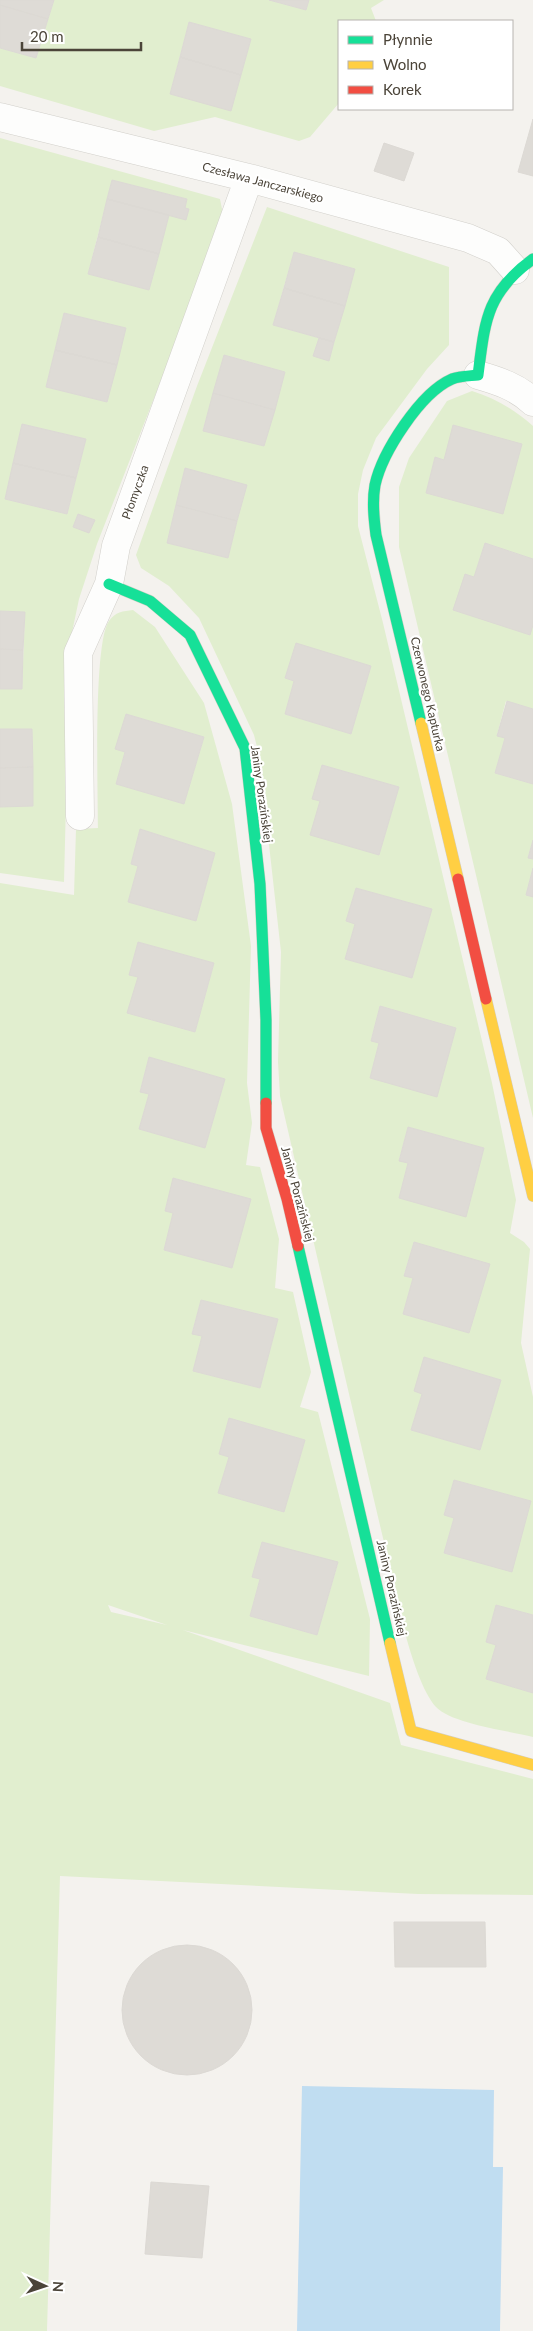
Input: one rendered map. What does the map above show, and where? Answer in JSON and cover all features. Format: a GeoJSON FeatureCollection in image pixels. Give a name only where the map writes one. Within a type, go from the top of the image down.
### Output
{"type":"FeatureCollection","features":[{"type":"Feature","properties":{"kind":"street","name":"Czesława Janczarskiego"},"geometry":{"type":"LineString","coordinates":[[0,118],[249,178],[468,238],[524,264]]}},
{"type":"Feature","properties":{"kind":"street","name":"Płomyczka"},"geometry":{"type":"LineString","coordinates":[[80,816],[78,653],[109,584],[116,546],[249,178]]}},
{"type":"Feature","properties":{"kind":"street"},"geometry":{"type":"LineString","coordinates":[[524,264],[498,289],[485,318],[478,375],[503,382],[525,394],[533,402]]}},
{"type":"Feature","properties":{"kind":"street","name":"Czerwonego Kapturka"},"geometry":{"type":"LineString","coordinates":[[478,375],[451,379],[426,397],[386,455],[377,479],[373,504],[376,535],[533,1196]]}},
{"type":"Feature","properties":{"kind":"street","name":"Janiny Porazińskiej"},"geometry":{"type":"LineString","coordinates":[[109,584],[150,602],[190,635],[245,748],[260,884],[266,1020],[266,1128],[288,1199],[411,1732],[533,1765]]}},
{"type":"Feature","properties":{"kind":"green space"},"geometry":{"type":"Polygon","coordinates":[[[54,0],[269,0],[306,10],[309,0],[384,0],[371,8],[376,20],[338,20],[338,104],[310,137],[299,141],[215,117],[154,131],[0,86],[0,48],[36,58],[54,0]],[[189,22],[170,94],[231,110],[251,39],[189,22]]]}},
{"type":"Feature","properties":{"kind":"green space"},"geometry":{"type":"Polygon","coordinates":[[[0,138],[220,199],[224,219],[97,544],[79,599],[70,642],[64,882],[0,873],[0,807],[33,767],[32,729],[0,729],[0,689],[22,689],[25,612],[0,611],[0,138]],[[112,180],[88,274],[149,290],[169,215],[186,219],[189,209],[185,208],[187,199],[112,180]],[[64,313],[46,387],[107,402],[126,328],[64,313]],[[22,424],[5,499],[67,514],[86,439],[22,424]],[[78,514],[73,527],[89,532],[94,520],[78,514]]]}},
{"type":"Feature","properties":{"kind":"green space"},"geometry":{"type":"Polygon","coordinates":[[[267,207],[449,267],[449,345],[427,369],[376,438],[363,470],[358,494],[358,526],[383,623],[492,1083],[516,1200],[510,1233],[524,1242],[530,1249],[521,1343],[533,1397],[533,1615],[496,1605],[486,1642],[496,1645],[486,1679],[533,1693],[533,1737],[482,1726],[444,1713],[436,1707],[427,1693],[410,1651],[280,1096],[278,1062],[281,952],[259,755],[254,735],[199,618],[169,586],[141,568],[136,555],[197,386],[267,207]],[[294,252],[273,325],[319,338],[313,356],[329,360],[355,269],[294,252]],[[224,355],[203,430],[264,446],[285,372],[224,355]],[[185,468],[167,543],[228,558],[246,485],[185,468]],[[296,644],[285,678],[294,681],[285,714],[351,734],[371,666],[296,644]],[[322,765],[313,798],[320,801],[311,835],[379,855],[399,787],[322,765]],[[356,888],[346,921],[355,924],[345,959],[412,978],[432,909],[356,888]],[[380,1006],[371,1040],[379,1043],[370,1078],[437,1096],[456,1028],[380,1006]],[[408,1127],[399,1160],[408,1163],[399,1198],[466,1216],[484,1148],[408,1127]],[[414,1242],[404,1275],[413,1278],[403,1314],[469,1333],[489,1264],[414,1242]],[[424,1357],[422,1394],[411,1430],[480,1450],[501,1380],[424,1357]],[[454,1480],[444,1514],[454,1518],[444,1553],[511,1571],[531,1501],[454,1480]]]}},
{"type":"Feature","properties":{"kind":"green space"},"geometry":{"type":"Polygon","coordinates":[[[472,391],[504,405],[533,426],[533,559],[485,543],[474,577],[465,574],[533,625],[533,709],[506,701],[497,735],[505,738],[495,773],[533,784],[533,840],[528,857],[533,859],[533,868],[526,895],[533,897],[533,1118],[399,547],[399,487],[409,458],[447,401],[472,391]],[[435,457],[426,493],[503,513],[444,460],[435,457]]]}},
{"type":"Feature","properties":{"kind":"green space"},"geometry":{"type":"Polygon","coordinates":[[[133,610],[155,627],[204,703],[232,804],[251,946],[247,1083],[252,1123],[246,1165],[260,1167],[279,1239],[275,1288],[293,1292],[311,1372],[300,1407],[318,1412],[370,1619],[369,1676],[183,1630],[390,1703],[401,1745],[533,1779],[533,1895],[418,1894],[60,1876],[47,2331],[0,2331],[0,883],[74,895],[76,829],[98,828],[98,687],[104,635],[111,618],[120,612],[133,610]],[[126,714],[116,749],[125,752],[116,784],[184,804],[204,737],[126,714]],[[140,829],[131,864],[138,866],[128,902],[196,921],[215,853],[140,829]],[[138,942],[129,975],[138,977],[128,1013],[195,1032],[214,963],[138,942]],[[149,1057],[140,1091],[149,1094],[139,1129],[205,1148],[225,1079],[149,1057]],[[174,1178],[165,1210],[173,1213],[164,1250],[232,1268],[250,1199],[174,1178]],[[201,1300],[192,1333],[202,1336],[193,1371],[260,1388],[278,1319],[201,1300]],[[229,1418],[219,1454],[229,1457],[218,1493],[284,1512],[305,1440],[229,1418]],[[262,1542],[252,1577],[260,1579],[250,1616],[317,1635],[338,1563],[262,1542]],[[108,1605],[111,1612],[167,1625],[108,1605]]]}},
{"type":"Feature","properties":{"kind":"water"},"geometry":{"type":"Polygon","coordinates":[[[302,2086],[494,2090],[493,2167],[503,2167],[500,2331],[297,2331],[302,2086]]]}},
{"type":"Feature","properties":{"kind":"building"},"geometry":{"type":"Polygon","coordinates":[[[0,0],[54,0],[48,19],[0,5],[0,0]]]}},
{"type":"Feature","properties":{"kind":"building"},"geometry":{"type":"Polygon","coordinates":[[[269,0],[309,0],[306,10],[269,0]]]}},
{"type":"Feature","properties":{"kind":"building"},"geometry":{"type":"Polygon","coordinates":[[[0,5],[48,19],[36,58],[0,48],[0,5]]]}},
{"type":"Feature","properties":{"kind":"building"},"geometry":{"type":"Polygon","coordinates":[[[189,22],[251,39],[241,75],[180,57],[189,22]]]}},
{"type":"Feature","properties":{"kind":"building"},"geometry":{"type":"Polygon","coordinates":[[[180,57],[241,75],[231,111],[170,94],[180,57]]]}},
{"type":"Feature","properties":{"kind":"building"},"geometry":{"type":"Polygon","coordinates":[[[533,119],[533,176],[518,172],[533,119]]]}},
{"type":"Feature","properties":{"kind":"building"},"geometry":{"type":"Polygon","coordinates":[[[384,143],[414,153],[404,181],[374,171],[384,143]]]}},
{"type":"Feature","properties":{"kind":"building"},"geometry":{"type":"Polygon","coordinates":[[[112,180],[187,199],[185,208],[189,209],[186,220],[107,199],[112,180]]]}},
{"type":"Feature","properties":{"kind":"building"},"geometry":{"type":"Polygon","coordinates":[[[107,199],[169,215],[159,254],[98,237],[107,199]]]}},
{"type":"Feature","properties":{"kind":"building"},"geometry":{"type":"Polygon","coordinates":[[[98,237],[159,254],[149,290],[88,274],[98,237]]]}},
{"type":"Feature","properties":{"kind":"building"},"geometry":{"type":"Polygon","coordinates":[[[294,252],[355,269],[345,306],[284,288],[294,252]]]}},
{"type":"Feature","properties":{"kind":"building"},"geometry":{"type":"Polygon","coordinates":[[[284,288],[345,306],[334,342],[273,325],[284,288]]]}},
{"type":"Feature","properties":{"kind":"building"},"geometry":{"type":"Polygon","coordinates":[[[64,313],[126,328],[117,365],[55,350],[64,313]]]}},
{"type":"Feature","properties":{"kind":"building"},"geometry":{"type":"Polygon","coordinates":[[[319,338],[334,342],[329,361],[313,356],[319,338]]]}},
{"type":"Feature","properties":{"kind":"building"},"geometry":{"type":"Polygon","coordinates":[[[55,350],[117,365],[107,402],[46,387],[55,350]]]}},
{"type":"Feature","properties":{"kind":"building"},"geometry":{"type":"Polygon","coordinates":[[[224,355],[285,372],[275,410],[213,393],[224,355]]]}},
{"type":"Feature","properties":{"kind":"building"},"geometry":{"type":"Polygon","coordinates":[[[213,393],[275,410],[264,446],[203,431],[213,393]]]}},
{"type":"Feature","properties":{"kind":"building"},"geometry":{"type":"Polygon","coordinates":[[[22,424],[86,439],[76,478],[13,463],[22,424]]]}},
{"type":"Feature","properties":{"kind":"building"},"geometry":{"type":"Polygon","coordinates":[[[453,425],[522,444],[503,514],[426,493],[435,457],[444,460],[453,425]]]}},
{"type":"Feature","properties":{"kind":"building"},"geometry":{"type":"Polygon","coordinates":[[[13,463],[76,478],[67,514],[5,499],[13,463]]]}},
{"type":"Feature","properties":{"kind":"building"},"geometry":{"type":"Polygon","coordinates":[[[185,468],[247,485],[237,521],[176,505],[185,468]]]}},
{"type":"Feature","properties":{"kind":"building"},"geometry":{"type":"Polygon","coordinates":[[[176,505],[237,521],[228,558],[167,543],[176,505]]]}},
{"type":"Feature","properties":{"kind":"building"},"geometry":{"type":"Polygon","coordinates":[[[78,514],[95,520],[89,533],[73,527],[78,514]]]}},
{"type":"Feature","properties":{"kind":"building"},"geometry":{"type":"Polygon","coordinates":[[[485,543],[533,559],[533,625],[530,635],[453,610],[465,574],[474,577],[485,543]]]}},
{"type":"Feature","properties":{"kind":"building"},"geometry":{"type":"Polygon","coordinates":[[[0,611],[25,612],[23,650],[0,649],[0,611]]]}},
{"type":"Feature","properties":{"kind":"building"},"geometry":{"type":"Polygon","coordinates":[[[296,643],[371,666],[351,734],[285,714],[294,681],[285,678],[296,643]]]}},
{"type":"Feature","properties":{"kind":"building"},"geometry":{"type":"Polygon","coordinates":[[[0,649],[23,650],[22,689],[0,689],[0,649]]]}},
{"type":"Feature","properties":{"kind":"building"},"geometry":{"type":"Polygon","coordinates":[[[507,701],[533,709],[533,784],[495,773],[505,738],[497,736],[507,701]]]}},
{"type":"Feature","properties":{"kind":"building"},"geometry":{"type":"Polygon","coordinates":[[[126,714],[204,737],[184,804],[116,784],[125,752],[115,749],[126,714]]]}},
{"type":"Feature","properties":{"kind":"building"},"geometry":{"type":"Polygon","coordinates":[[[0,729],[32,729],[33,767],[0,768],[0,729]]]}},
{"type":"Feature","properties":{"kind":"building"},"geometry":{"type":"Polygon","coordinates":[[[322,765],[399,787],[379,855],[310,835],[320,801],[312,799],[322,765]]]}},
{"type":"Feature","properties":{"kind":"building"},"geometry":{"type":"Polygon","coordinates":[[[33,767],[33,806],[0,807],[0,768],[33,767]]]}},
{"type":"Feature","properties":{"kind":"building"},"geometry":{"type":"Polygon","coordinates":[[[140,829],[215,853],[196,921],[128,902],[138,866],[131,864],[140,829]]]}},
{"type":"Feature","properties":{"kind":"building"},"geometry":{"type":"Polygon","coordinates":[[[533,840],[533,859],[528,858],[533,840]]]}},
{"type":"Feature","properties":{"kind":"building"},"geometry":{"type":"Polygon","coordinates":[[[533,868],[533,897],[526,895],[533,868]]]}},
{"type":"Feature","properties":{"kind":"building"},"geometry":{"type":"Polygon","coordinates":[[[356,888],[432,909],[412,978],[345,959],[355,924],[346,921],[356,888]]]}},
{"type":"Feature","properties":{"kind":"building"},"geometry":{"type":"Polygon","coordinates":[[[138,942],[214,963],[195,1032],[127,1013],[138,977],[129,975],[138,942]]]}},
{"type":"Feature","properties":{"kind":"building"},"geometry":{"type":"Polygon","coordinates":[[[380,1006],[456,1028],[437,1097],[370,1078],[379,1043],[371,1041],[380,1006]]]}},
{"type":"Feature","properties":{"kind":"building"},"geometry":{"type":"Polygon","coordinates":[[[149,1057],[225,1079],[205,1148],[139,1129],[149,1094],[140,1092],[149,1057]]]}},
{"type":"Feature","properties":{"kind":"building"},"geometry":{"type":"Polygon","coordinates":[[[408,1127],[484,1148],[466,1217],[399,1198],[408,1163],[399,1161],[408,1127]]]}},
{"type":"Feature","properties":{"kind":"building"},"geometry":{"type":"Polygon","coordinates":[[[173,1178],[251,1199],[232,1268],[164,1250],[173,1213],[165,1211],[173,1178]]]}},
{"type":"Feature","properties":{"kind":"building"},"geometry":{"type":"Polygon","coordinates":[[[414,1242],[490,1264],[469,1333],[403,1314],[413,1278],[404,1276],[414,1242]]]}},
{"type":"Feature","properties":{"kind":"building"},"geometry":{"type":"Polygon","coordinates":[[[201,1300],[278,1319],[260,1388],[193,1371],[202,1336],[192,1334],[201,1300]]]}},
{"type":"Feature","properties":{"kind":"building"},"geometry":{"type":"Polygon","coordinates":[[[424,1357],[501,1380],[480,1450],[411,1430],[422,1394],[414,1391],[424,1357]]]}},
{"type":"Feature","properties":{"kind":"building"},"geometry":{"type":"Polygon","coordinates":[[[229,1418],[305,1440],[284,1512],[218,1493],[229,1457],[219,1454],[229,1418]]]}},
{"type":"Feature","properties":{"kind":"building"},"geometry":{"type":"Polygon","coordinates":[[[454,1480],[531,1501],[512,1572],[444,1553],[454,1518],[444,1515],[454,1480]]]}},
{"type":"Feature","properties":{"kind":"building"},"geometry":{"type":"Polygon","coordinates":[[[262,1542],[338,1562],[317,1635],[250,1616],[260,1579],[252,1577],[262,1542]]]}},
{"type":"Feature","properties":{"kind":"building"},"geometry":{"type":"Polygon","coordinates":[[[496,1605],[533,1615],[533,1693],[486,1679],[496,1645],[486,1642],[496,1605]]]}},
{"type":"Feature","properties":{"kind":"building"},"geometry":{"type":"Polygon","coordinates":[[[394,1922],[485,1922],[486,1967],[395,1967],[394,1922]]]}},
{"type":"Feature","properties":{"kind":"building"},"geometry":{"type":"Polygon","coordinates":[[[187,1945],[200,1946],[212,1950],[233,1964],[247,1985],[251,1997],[251,2023],[247,2035],[233,2056],[212,2070],[200,2074],[187,2075],[174,2074],[162,2070],[141,2056],[127,2035],[123,2023],[122,2010],[123,1997],[127,1985],[141,1964],[162,1950],[174,1946],[187,1945]]]}},
{"type":"Feature","properties":{"kind":"building"},"geometry":{"type":"Polygon","coordinates":[[[151,2182],[209,2186],[202,2258],[145,2254],[151,2182]]]}},
{"type":"Feature","properties":{"kind":"traffic: fast"},"geometry":{"type":"LineString","coordinates":[[421,723],[376,535],[373,504],[375,485],[385,457],[394,441],[415,410],[427,397],[452,379],[478,375],[486,324],[497,296],[517,272],[533,259]]}},
{"type":"Feature","properties":{"kind":"traffic: fast"},"geometry":{"type":"LineString","coordinates":[[109,584],[150,601],[190,635],[245,748],[260,884],[266,1020],[266,1103]]}},
{"type":"Feature","properties":{"kind":"traffic: fast"},"geometry":{"type":"LineString","coordinates":[[298,1246],[390,1643]]}},
{"type":"Feature","properties":{"kind":"traffic: slow"},"geometry":{"type":"LineString","coordinates":[[421,723],[458,879]]}},
{"type":"Feature","properties":{"kind":"traffic: slow"},"geometry":{"type":"LineString","coordinates":[[486,999],[533,1196]]}},
{"type":"Feature","properties":{"kind":"traffic: slow"},"geometry":{"type":"LineString","coordinates":[[390,1643],[411,1731],[533,1765]]}},
{"type":"Feature","properties":{"kind":"traffic: jam"},"geometry":{"type":"LineString","coordinates":[[458,879],[486,999]]}},
{"type":"Feature","properties":{"kind":"traffic: jam"},"geometry":{"type":"LineString","coordinates":[[266,1103],[266,1128],[287,1199],[298,1246]]}}]}
